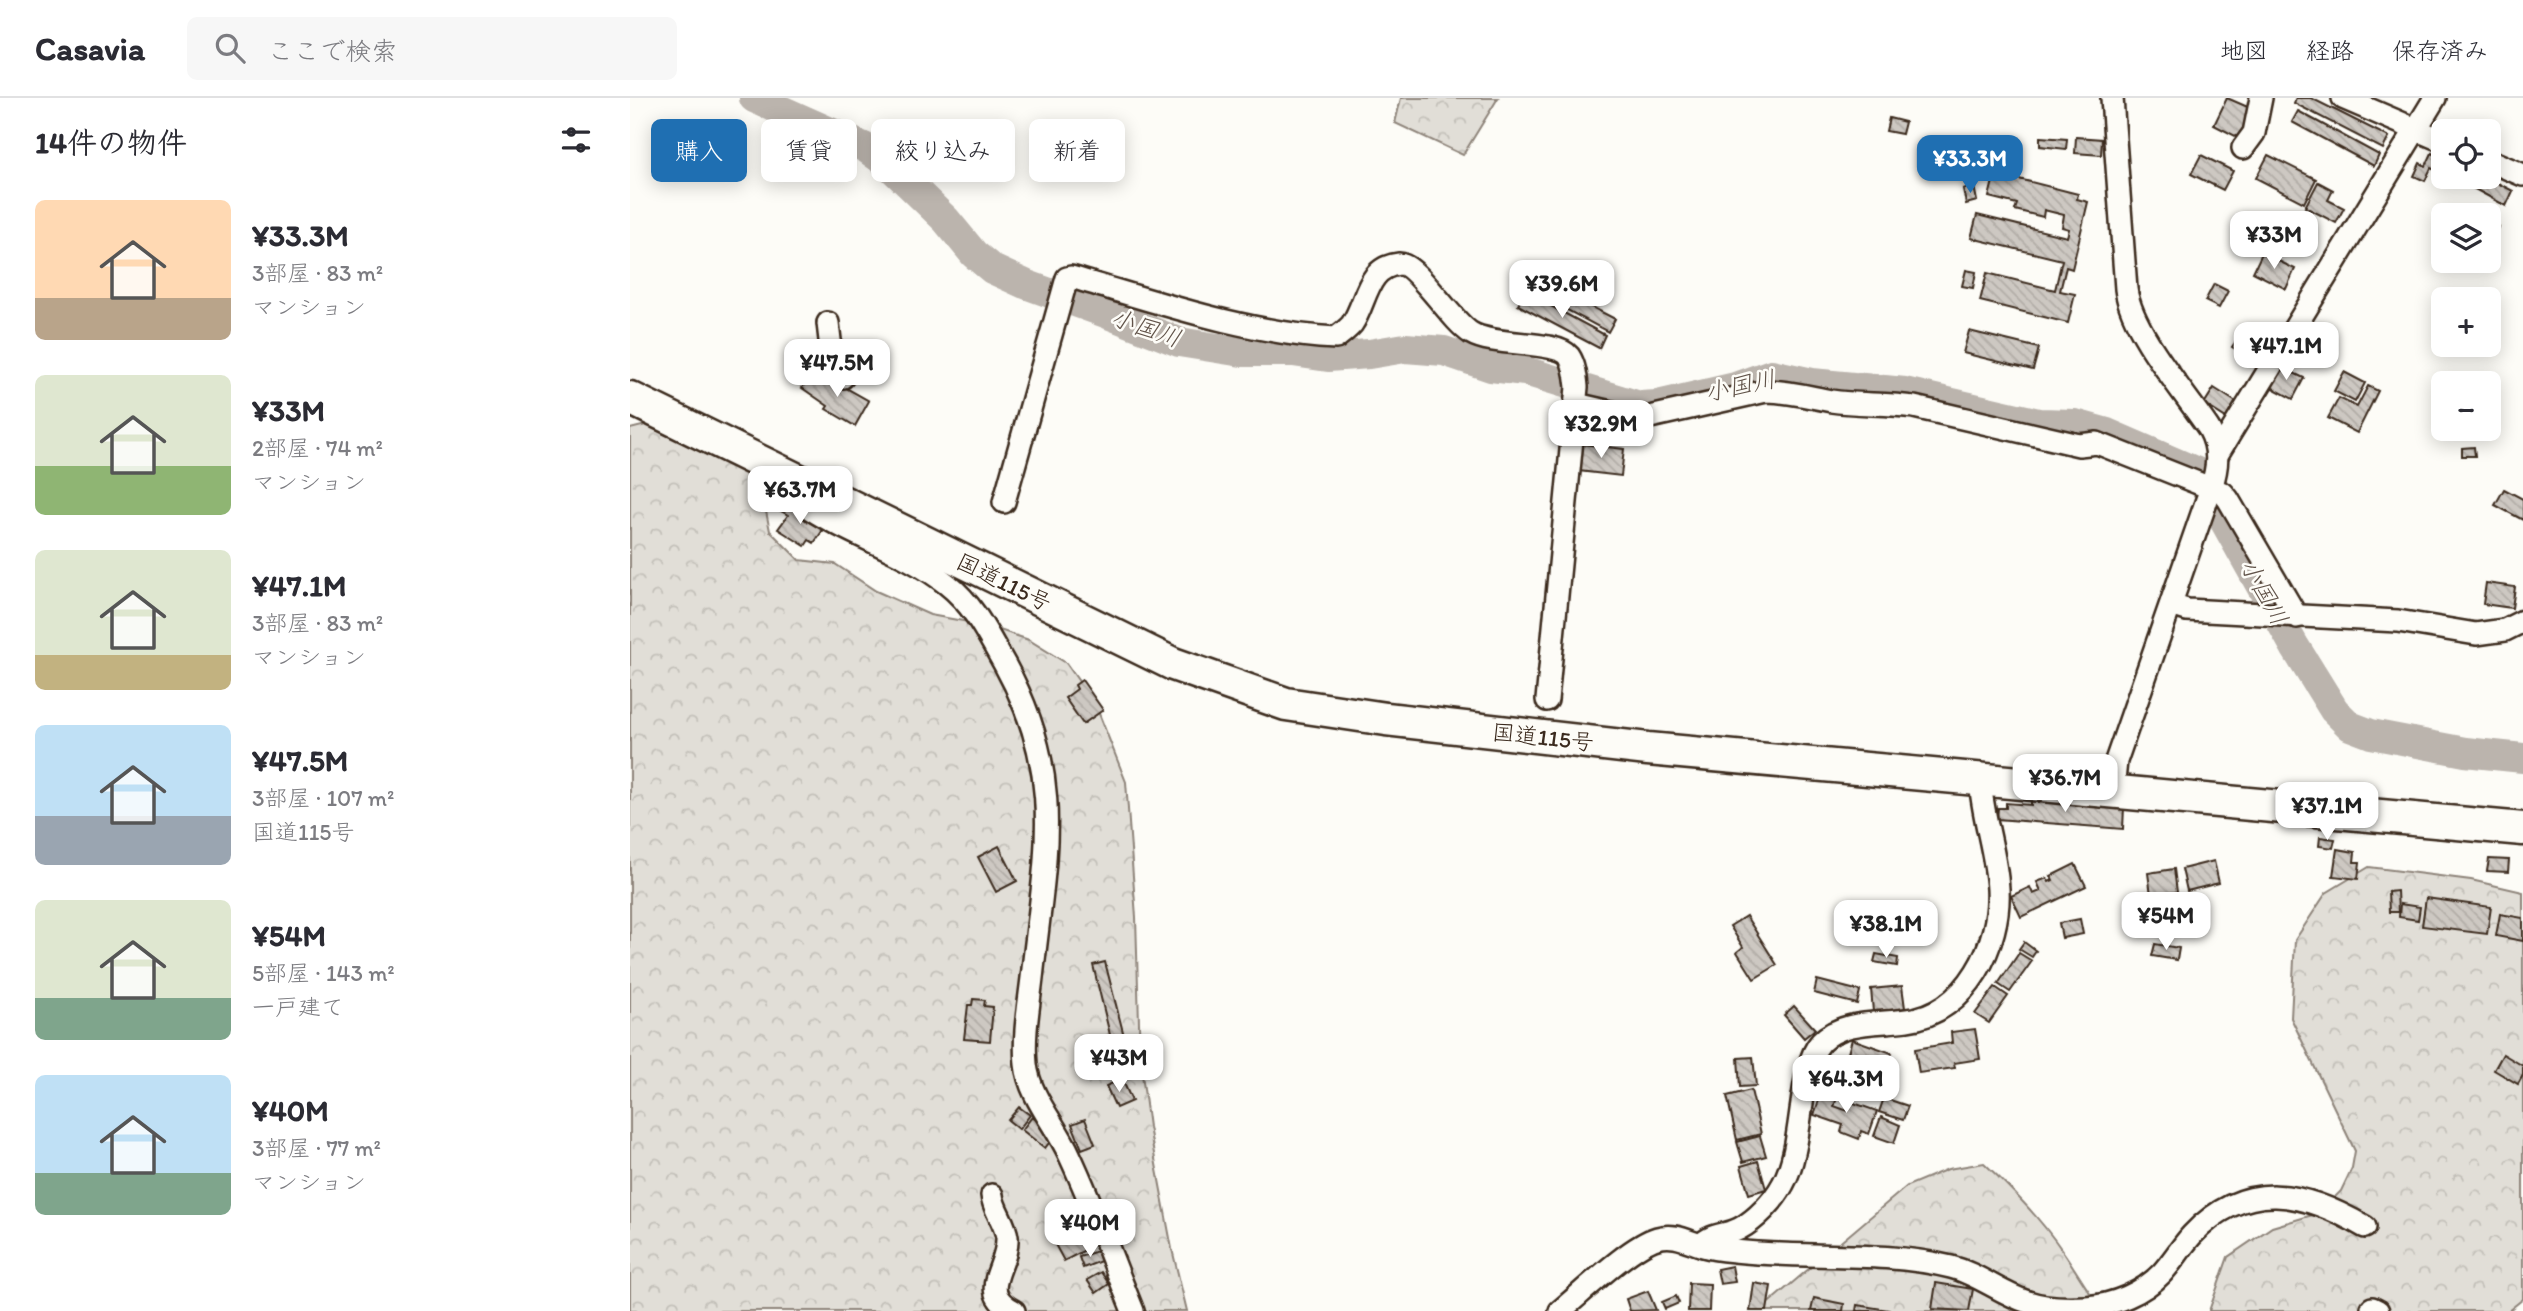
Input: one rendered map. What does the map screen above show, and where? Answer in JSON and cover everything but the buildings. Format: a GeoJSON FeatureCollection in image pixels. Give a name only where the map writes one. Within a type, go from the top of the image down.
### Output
{"type":"FeatureCollection","features":[{"type":"Feature","properties":{"kind":"highway","name":"国道115号"},"geometry":{"type":"LineString","coordinates":[[630,398],[1173,664],[1286,704],[1386,719],[1636,748],[2523,830]]}},
{"type":"Feature","properties":{"kind":"street"},"geometry":{"type":"LineString","coordinates":[[2112,98],[2129,306],[2144,336],[2209,429],[2217,455],[2217,471],[2116,761],[2113,790]]}},
{"type":"Feature","properties":{"kind":"street"},"geometry":{"type":"LineString","coordinates":[[2243,148],[2254,132],[2261,98]]}},
{"type":"Feature","properties":{"kind":"street"},"geometry":{"type":"LineString","coordinates":[[2343,98],[2431,137]]}},
{"type":"Feature","properties":{"kind":"street"},"geometry":{"type":"LineString","coordinates":[[2217,455],[2435,98]]}},
{"type":"Feature","properties":{"kind":"street"},"geometry":{"type":"LineString","coordinates":[[2501,165],[2523,175]]}},
{"type":"Feature","properties":{"kind":"street"},"geometry":{"type":"LineString","coordinates":[[1004,502],[1065,282],[1071,277],[1256,327],[1336,338],[1352,323],[1373,277],[1397,264],[1408,265],[1455,321],[1473,334],[1491,341],[1551,347],[1562,351],[1568,356],[1575,372],[1576,404],[1547,700]]}},
{"type":"Feature","properties":{"kind":"street"},"geometry":{"type":"LineString","coordinates":[[828,323],[831,349],[843,377]]}},
{"type":"Feature","properties":{"kind":"street"},"geometry":{"type":"LineString","coordinates":[[1576,404],[1641,419],[1766,391],[1781,391],[1834,401],[1886,402],[2079,445],[2096,443],[2211,488],[2228,499],[2297,617]]}},
{"type":"Feature","properties":{"kind":"street"},"geometry":{"type":"LineString","coordinates":[[798,481],[812,510],[936,575],[959,594],[976,614],[1020,694],[1044,768],[1048,823],[1026,1029],[1026,1067],[1081,1179],[1133,1311]]}},
{"type":"Feature","properties":{"kind":"street"},"geometry":{"type":"LineString","coordinates":[[2171,605],[2187,610],[2398,621],[2476,634],[2505,630],[2523,621]]}},
{"type":"Feature","properties":{"kind":"street"},"geometry":{"type":"LineString","coordinates":[[1701,1245],[1708,1238],[1739,1229],[1749,1222],[1763,1210],[1783,1184],[1798,1141],[1810,1064],[1819,1044],[1835,1031],[1847,1026],[1914,1020],[1925,1016],[1960,993],[1975,973],[1995,929],[1998,890],[1980,779]]}},
{"type":"Feature","properties":{"kind":"street"},"geometry":{"type":"LineString","coordinates":[[992,1195],[1004,1226],[1007,1247],[994,1289],[996,1297],[1014,1311]]}},
{"type":"Feature","properties":{"kind":"street"},"geometry":{"type":"LineString","coordinates":[[1560,1311],[1643,1243],[1670,1236],[1701,1245],[1756,1253],[1924,1261],[1986,1280],[2028,1302],[2087,1307],[2118,1300],[2150,1284],[2198,1229],[2217,1215],[2250,1199],[2292,1196],[2314,1202],[2365,1227]]}},
{"type":"Feature","properties":{"kind":"green space"},"geometry":{"type":"Polygon","coordinates":[[[1401,98],[1498,98],[1463,155],[1395,123],[1401,98]]]}},
{"type":"Feature","properties":{"kind":"green space"},"geometry":{"type":"Polygon","coordinates":[[[654,423],[759,477],[770,531],[799,560],[835,564],[876,591],[930,615],[985,625],[1029,640],[1066,663],[1096,706],[1126,782],[1136,917],[1140,1059],[1149,1127],[1172,1249],[1187,1311],[630,1311],[630,429],[654,423]]]}},
{"type":"Feature","properties":{"kind":"green space"},"geometry":{"type":"Polygon","coordinates":[[[2369,867],[2471,880],[2523,892],[2523,1299],[2508,1311],[2209,1311],[2228,1257],[2272,1227],[2319,1213],[2341,1191],[2352,1168],[2355,1151],[2291,1018],[2295,940],[2326,893],[2369,867]]]}},
{"type":"Feature","properties":{"kind":"green space"},"geometry":{"type":"Polygon","coordinates":[[[1984,1163],[2046,1229],[2104,1311],[1759,1311],[1907,1186],[1948,1169],[1984,1163]]]}},
{"type":"Feature","properties":{"kind":"waterway","name":"小国川"},"geometry":{"type":"LineString","coordinates":[[754,98],[866,148],[887,163],[946,220],[974,254],[992,269],[1179,342],[1242,352],[1293,352],[1328,357],[1405,348],[1444,351],[1491,367],[1525,371],[1640,406],[1657,405],[1735,387],[1771,374],[1812,383],[1905,392],[2039,423],[2075,424],[2107,433],[2197,472],[2295,647],[2334,710],[2350,726],[2371,734],[2465,752],[2523,758]]}}]}
